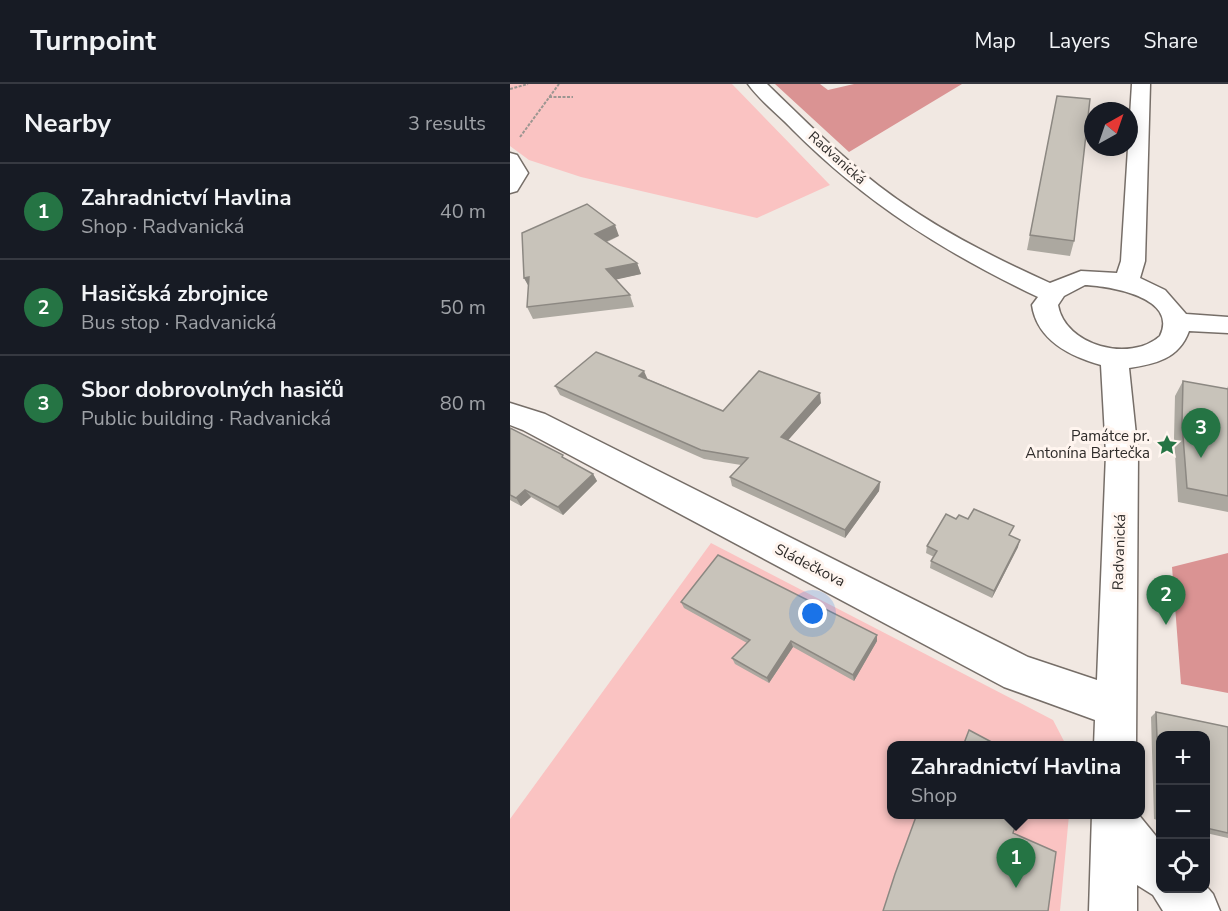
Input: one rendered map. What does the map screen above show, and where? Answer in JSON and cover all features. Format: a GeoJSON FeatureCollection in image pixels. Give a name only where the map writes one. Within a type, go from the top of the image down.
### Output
{"type":"FeatureCollection","features":[{"type":"Feature","properties":{"kind":"street","name":"Radvanická"},"geometry":{"type":"LineString","coordinates":[[757,84],[842,165],[888,203],[1001,271],[1050,293]]}},
{"type":"Feature","properties":{"kind":"street"},"geometry":{"type":"LineString","coordinates":[[1126,282],[1133,261],[1141,84]]}},
{"type":"Feature","properties":{"kind":"street"},"geometry":{"type":"LineString","coordinates":[[510,187],[518,173],[513,151]]}},
{"type":"Feature","properties":{"kind":"street"},"geometry":{"type":"LineString","coordinates":[[1081,278],[1103,278],[1126,282],[1160,298],[1171,310],[1177,322],[1177,334],[1171,344],[1160,352],[1146,357],[1114,359],[1086,352],[1067,343],[1053,331],[1045,318],[1044,306],[1050,293],[1062,284],[1081,278]]}},
{"type":"Feature","properties":{"kind":"street"},"geometry":{"type":"LineString","coordinates":[[1177,322],[1228,325]]}},
{"type":"Feature","properties":{"kind":"street","name":"Radvanická"},"geometry":{"type":"LineString","coordinates":[[1114,359],[1122,444],[1115,741]]}},
{"type":"Feature","properties":{"kind":"street","name":"Sládečkova"},"geometry":{"type":"LineString","coordinates":[[510,414],[534,422],[1018,672],[1078,695],[1115,705]]}},
{"type":"Feature","properties":{"kind":"street"},"geometry":{"type":"LineString","coordinates":[[1115,821],[1156,868]]}},
{"type":"Feature","properties":{"kind":"street"},"geometry":{"type":"LineString","coordinates":[[1113,911],[1115,821]]}},
{"type":"Feature","properties":{"kind":"street"},"geometry":{"type":"LineString","coordinates":[[1179,893],[1196,911]]}},
{"type":"Feature","properties":{"kind":"path"},"geometry":{"type":"LineString","coordinates":[[510,89],[528,84]]}},
{"type":"Feature","properties":{"kind":"path"},"geometry":{"type":"LineString","coordinates":[[513,151],[559,84]]}},
{"type":"Feature","properties":{"kind":"path"},"geometry":{"type":"LineString","coordinates":[[548,97],[573,98]]}},
{"type":"Feature","properties":{"kind":"shaded area"},"geometry":{"type":"Polygon","coordinates":[[[510,84],[732,84],[830,185],[757,218],[581,177],[529,160],[510,146],[510,84]]]}},
{"type":"Feature","properties":{"kind":"shaded area"},"geometry":{"type":"Polygon","coordinates":[[[775,84],[820,84],[828,90],[854,84],[962,84],[849,152],[775,84]]]}},
{"type":"Feature","properties":{"kind":"shaded area"},"geometry":{"type":"Polygon","coordinates":[[[711,543],[1053,720],[1064,741],[887,741],[887,819],[1069,819],[1060,911],[510,911],[510,819],[711,543]]]}},
{"type":"Feature","properties":{"kind":"shaded area"},"geometry":{"type":"Polygon","coordinates":[[[1228,553],[1228,693],[1181,684],[1172,567],[1228,553]]]}},
{"type":"Feature","properties":{"kind":"building"},"geometry":{"type":"Polygon","coordinates":[[[1057,96],[1090,99],[1090,102],[1084,102],[1084,152],[1074,241],[1030,235],[1057,96]]]}},
{"type":"Feature","properties":{"kind":"building"},"geometry":{"type":"Polygon","coordinates":[[[587,204],[615,225],[595,234],[637,263],[606,269],[630,295],[527,307],[529,277],[524,278],[522,233],[587,204]]]}},
{"type":"Feature","properties":{"kind":"building"},"geometry":{"type":"Polygon","coordinates":[[[596,352],[644,371],[639,376],[723,411],[759,371],[820,393],[781,437],[880,482],[845,530],[730,477],[748,458],[701,450],[555,386],[596,352]]]}},
{"type":"Feature","properties":{"kind":"building"},"geometry":{"type":"Polygon","coordinates":[[[1183,381],[1228,389],[1228,496],[1187,488],[1182,423],[1183,381]]]}},
{"type":"Feature","properties":{"kind":"building"},"geometry":{"type":"Polygon","coordinates":[[[510,428],[563,455],[562,457],[593,474],[558,507],[525,490],[516,498],[510,495],[510,428]]]}},
{"type":"Feature","properties":{"kind":"building"},"geometry":{"type":"Polygon","coordinates":[[[974,509],[1014,526],[1009,535],[1020,540],[994,591],[931,561],[937,551],[927,546],[946,514],[956,519],[959,515],[968,519],[974,509]]]}},
{"type":"Feature","properties":{"kind":"building"},"geometry":{"type":"Polygon","coordinates":[[[718,555],[877,635],[853,675],[791,641],[767,678],[732,658],[750,640],[681,602],[718,555]]]}},
{"type":"Feature","properties":{"kind":"building"},"geometry":{"type":"Polygon","coordinates":[[[1156,712],[1228,727],[1228,833],[1210,829],[1210,731],[1157,731],[1156,712]]]}},
{"type":"Feature","properties":{"kind":"building"},"geometry":{"type":"Polygon","coordinates":[[[969,730],[990,741],[965,741],[969,730]]]}},
{"type":"Feature","properties":{"kind":"building"},"geometry":{"type":"Polygon","coordinates":[[[915,819],[1017,819],[1013,833],[1056,852],[1048,911],[883,911],[915,819]]]}},
{"type":"Feature","properties":{"kind":"place","name":"Památce pr. Antonína Bartečka"},"geometry":{"type":"Point","coordinates":[1167,445]}},
{"type":"Feature","properties":{"kind":"place","name":"Sbor dobrovolných hasičů"},"geometry":{"type":"Point","coordinates":[1201,458]}},
{"type":"Feature","properties":{"kind":"place","name":"Hasičská zbrojnice"},"geometry":{"type":"Point","coordinates":[1166,625]}},
{"type":"Feature","properties":{"kind":"place","name":"Zahradnictví Havlina"},"geometry":{"type":"Point","coordinates":[1016,888]}}]}
